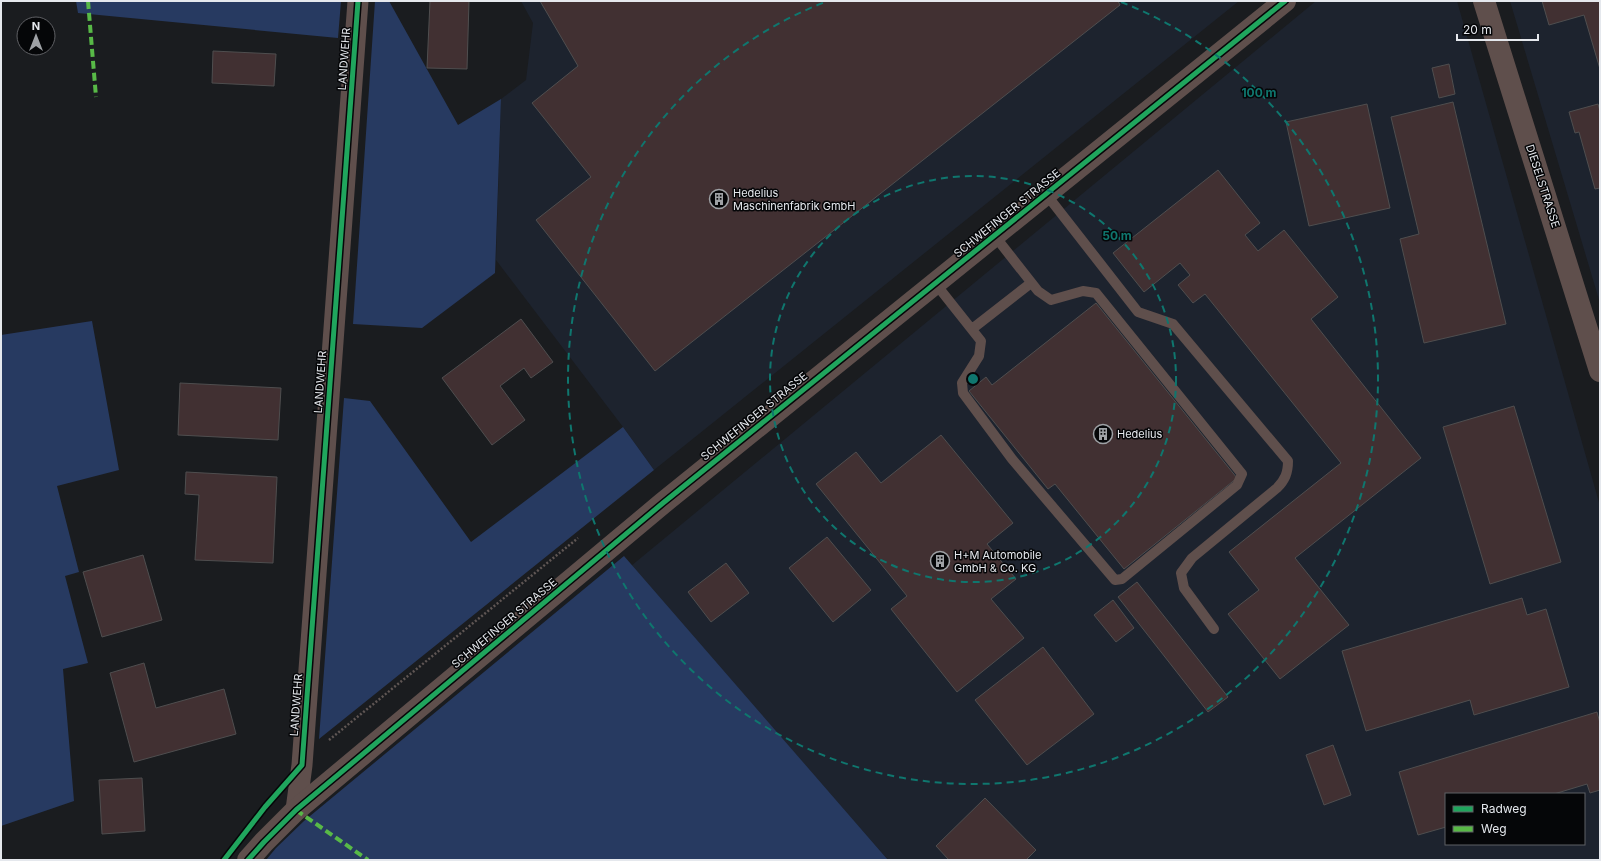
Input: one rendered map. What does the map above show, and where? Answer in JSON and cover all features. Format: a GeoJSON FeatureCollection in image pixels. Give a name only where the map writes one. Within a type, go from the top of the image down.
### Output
{"type":"FeatureCollection","features":[{"type":"Feature","properties":{"kind":"street","name":"LANDWEHR"},"geometry":{"type":"LineString","coordinates":[[296,810],[302,765],[358,1]]}},
{"type":"Feature","properties":{"kind":"street","name":"SCHWEFINGER STRASSE"},"geometry":{"type":"LineString","coordinates":[[248,860],[296,810],[663,503],[1285,1]]}},
{"type":"Feature","properties":{"kind":"street","name":"DIESELSTRASSE"},"geometry":{"type":"LineString","coordinates":[[1484,1],[1600,371]]}},
{"type":"Feature","properties":{"kind":"lane"},"geometry":{"type":"LineString","coordinates":[[1046,194],[1138,312],[1173,324],[1288,462],[1288,470],[1284,480],[1277,488],[1192,558],[1182,573],[1184,588],[1214,629]]}},
{"type":"Feature","properties":{"kind":"lane"},"geometry":{"type":"LineString","coordinates":[[935,283],[981,341],[979,356],[962,382],[963,393],[1012,459],[1115,580],[1122,579],[1237,485],[1242,474],[1096,293],[1083,290],[1051,300],[1038,291],[994,236]]}},
{"type":"Feature","properties":{"kind":"lane"},"geometry":{"type":"LineString","coordinates":[[972,329],[1032,283]]}},
{"type":"Feature","properties":{"kind":"shaded area"},"geometry":{"type":"Polygon","coordinates":[[[76,1],[341,1],[338,38],[78,13],[76,1]]]}},
{"type":"Feature","properties":{"kind":"shaded area"},"geometry":{"type":"Polygon","coordinates":[[[375,1],[389,1],[458,125],[501,99],[495,273],[422,328],[353,324],[375,1]]]}},
{"type":"Feature","properties":{"kind":"shaded area","name":"Hedelius Maschinenfabrik GmbH"},"geometry":{"type":"Polygon","coordinates":[[[521,1],[1239,1],[654,470],[496,260],[501,99],[526,80],[533,23],[521,1]]]}},
{"type":"Feature","properties":{"kind":"shaded area"},"geometry":{"type":"Polygon","coordinates":[[[1316,1],[1457,1],[1600,506],[1600,860],[888,860],[631,566],[1316,1]]]}},
{"type":"Feature","properties":{"kind":"shaded area"},"geometry":{"type":"Polygon","coordinates":[[[1510,1],[1600,1],[1600,303],[1510,1]]]}},
{"type":"Feature","properties":{"kind":"shaded area"},"geometry":{"type":"Polygon","coordinates":[[[92,321],[119,470],[57,486],[79,572],[65,576],[88,663],[63,669],[74,801],[1,826],[1,335],[92,321]]]}},
{"type":"Feature","properties":{"kind":"shaded area"},"geometry":{"type":"Polygon","coordinates":[[[344,398],[370,401],[471,542],[623,427],[654,470],[319,739],[344,398]]]}},
{"type":"Feature","properties":{"kind":"shaded area"},"geometry":{"type":"Polygon","coordinates":[[[624,556],[888,860],[266,860],[276,848],[304,821],[624,556]]]}},
{"type":"Feature","properties":{"kind":"building"},"geometry":{"type":"Polygon","coordinates":[[[430,1],[469,1],[467,69],[427,68],[430,1]]]}},
{"type":"Feature","properties":{"kind":"building","name":"Hedelius Maschinenfabrik GmbH"},"geometry":{"type":"Polygon","coordinates":[[[540,1],[1118,1],[1120,5],[655,371],[536,220],[591,177],[532,103],[578,66],[540,1]]]}},
{"type":"Feature","properties":{"kind":"building"},"geometry":{"type":"Polygon","coordinates":[[[1542,1],[1600,1],[1600,69],[1584,15],[1549,25],[1542,1]]]}},
{"type":"Feature","properties":{"kind":"building"},"geometry":{"type":"Polygon","coordinates":[[[213,51],[276,54],[274,86],[212,83],[213,51]]]}},
{"type":"Feature","properties":{"kind":"building"},"geometry":{"type":"Polygon","coordinates":[[[1449,64],[1455,94],[1439,98],[1432,68],[1449,64]]]}},
{"type":"Feature","properties":{"kind":"building"},"geometry":{"type":"Polygon","coordinates":[[[1453,102],[1506,324],[1424,343],[1400,239],[1419,234],[1391,117],[1453,102]]]}},
{"type":"Feature","properties":{"kind":"building"},"geometry":{"type":"Polygon","coordinates":[[[1367,104],[1390,208],[1309,226],[1286,122],[1367,104]]]}},
{"type":"Feature","properties":{"kind":"building"},"geometry":{"type":"Polygon","coordinates":[[[1598,104],[1600,111],[1600,188],[1595,189],[1579,132],[1575,133],[1569,112],[1598,104]]]}},
{"type":"Feature","properties":{"kind":"building"},"geometry":{"type":"Polygon","coordinates":[[[1218,170],[1260,223],[1245,235],[1258,251],[1284,230],[1338,297],[1311,319],[1421,458],[1295,558],[1349,625],[1280,679],[1228,614],[1259,590],[1229,552],[1341,463],[1205,294],[1193,303],[1178,285],[1190,275],[1180,263],[1144,292],[1113,253],[1218,170]]]}},
{"type":"Feature","properties":{"kind":"building","name":"Hedelius"},"geometry":{"type":"Polygon","coordinates":[[[1096,303],[1237,478],[1124,569],[1055,484],[1048,489],[969,391],[986,377],[992,385],[1096,303]]]}},
{"type":"Feature","properties":{"kind":"building"},"geometry":{"type":"Polygon","coordinates":[[[521,319],[553,362],[531,378],[524,368],[500,386],[525,420],[492,445],[442,378],[521,319]]]}},
{"type":"Feature","properties":{"kind":"building"},"geometry":{"type":"Polygon","coordinates":[[[180,383],[281,388],[278,440],[178,435],[180,383]]]}},
{"type":"Feature","properties":{"kind":"building"},"geometry":{"type":"Polygon","coordinates":[[[1514,406],[1561,562],[1490,584],[1443,427],[1514,406]]]}},
{"type":"Feature","properties":{"kind":"building","name":"H+M Automobile GmbH & Co. KG"},"geometry":{"type":"Polygon","coordinates":[[[941,435],[1013,523],[987,544],[1016,579],[991,599],[1024,638],[957,692],[891,609],[907,596],[816,484],[856,452],[881,483],[941,435]]]}},
{"type":"Feature","properties":{"kind":"building"},"geometry":{"type":"Polygon","coordinates":[[[186,472],[277,477],[273,563],[195,560],[199,495],[185,494],[186,472]]]}},
{"type":"Feature","properties":{"kind":"building"},"geometry":{"type":"Polygon","coordinates":[[[827,537],[871,590],[833,622],[789,568],[827,537]]]}},
{"type":"Feature","properties":{"kind":"building"},"geometry":{"type":"Polygon","coordinates":[[[143,555],[162,620],[102,637],[83,572],[143,555]]]}},
{"type":"Feature","properties":{"kind":"building"},"geometry":{"type":"Polygon","coordinates":[[[726,563],[749,593],[711,622],[688,592],[726,563]]]}},
{"type":"Feature","properties":{"kind":"building"},"geometry":{"type":"Polygon","coordinates":[[[1137,582],[1228,697],[1208,712],[1118,597],[1137,582]]]}},
{"type":"Feature","properties":{"kind":"building"},"geometry":{"type":"Polygon","coordinates":[[[1522,598],[1527,615],[1546,609],[1569,687],[1474,715],[1470,700],[1366,731],[1342,651],[1522,598]]]}},
{"type":"Feature","properties":{"kind":"building"},"geometry":{"type":"Polygon","coordinates":[[[1113,600],[1134,628],[1116,642],[1094,615],[1113,600]]]}},
{"type":"Feature","properties":{"kind":"building"},"geometry":{"type":"Polygon","coordinates":[[[1043,647],[1094,714],[1027,765],[975,700],[1043,647]]]}},
{"type":"Feature","properties":{"kind":"building"},"geometry":{"type":"Polygon","coordinates":[[[144,663],[156,708],[224,689],[236,734],[134,762],[110,673],[144,663]]]}},
{"type":"Feature","properties":{"kind":"building"},"geometry":{"type":"Polygon","coordinates":[[[1597,712],[1600,723],[1600,790],[1590,793],[1587,784],[1557,793],[1445,793],[1445,827],[1418,835],[1399,772],[1597,712]]]}},
{"type":"Feature","properties":{"kind":"building"},"geometry":{"type":"Polygon","coordinates":[[[1333,745],[1351,795],[1324,805],[1306,755],[1333,745]]]}},
{"type":"Feature","properties":{"kind":"building"},"geometry":{"type":"Polygon","coordinates":[[[142,778],[145,831],[102,834],[99,780],[142,778]]]}},
{"type":"Feature","properties":{"kind":"building"},"geometry":{"type":"Polygon","coordinates":[[[985,798],[1036,850],[1026,860],[949,860],[936,846],[985,798]]]}},
{"type":"Feature","properties":{"kind":"marked path"},"geometry":{"type":"LineString","coordinates":[[88,1],[96,97]]}},
{"type":"Feature","properties":{"kind":"marked path"},"geometry":{"type":"LineString","coordinates":[[296,810],[368,860]]}},
{"type":"Feature","properties":{"kind":"cycle path"},"geometry":{"type":"LineString","coordinates":[[224,860],[265,807],[302,765],[358,1]]}},
{"type":"Feature","properties":{"kind":"cycle path"},"geometry":{"type":"LineString","coordinates":[[248,860],[296,810],[663,503],[1285,1]]}},
{"type":"Feature","properties":{"kind":"place","name":"Hedelius Maschinenfabrik GmbH"},"geometry":{"type":"Point","coordinates":[719,199]}},
{"type":"Feature","properties":{"kind":"place","name":"Hedelius"},"geometry":{"type":"Point","coordinates":[1103,434]}},
{"type":"Feature","properties":{"kind":"place","name":"H+M Automobile GmbH & Co. KG"},"geometry":{"type":"Point","coordinates":[940,561]}}]}
